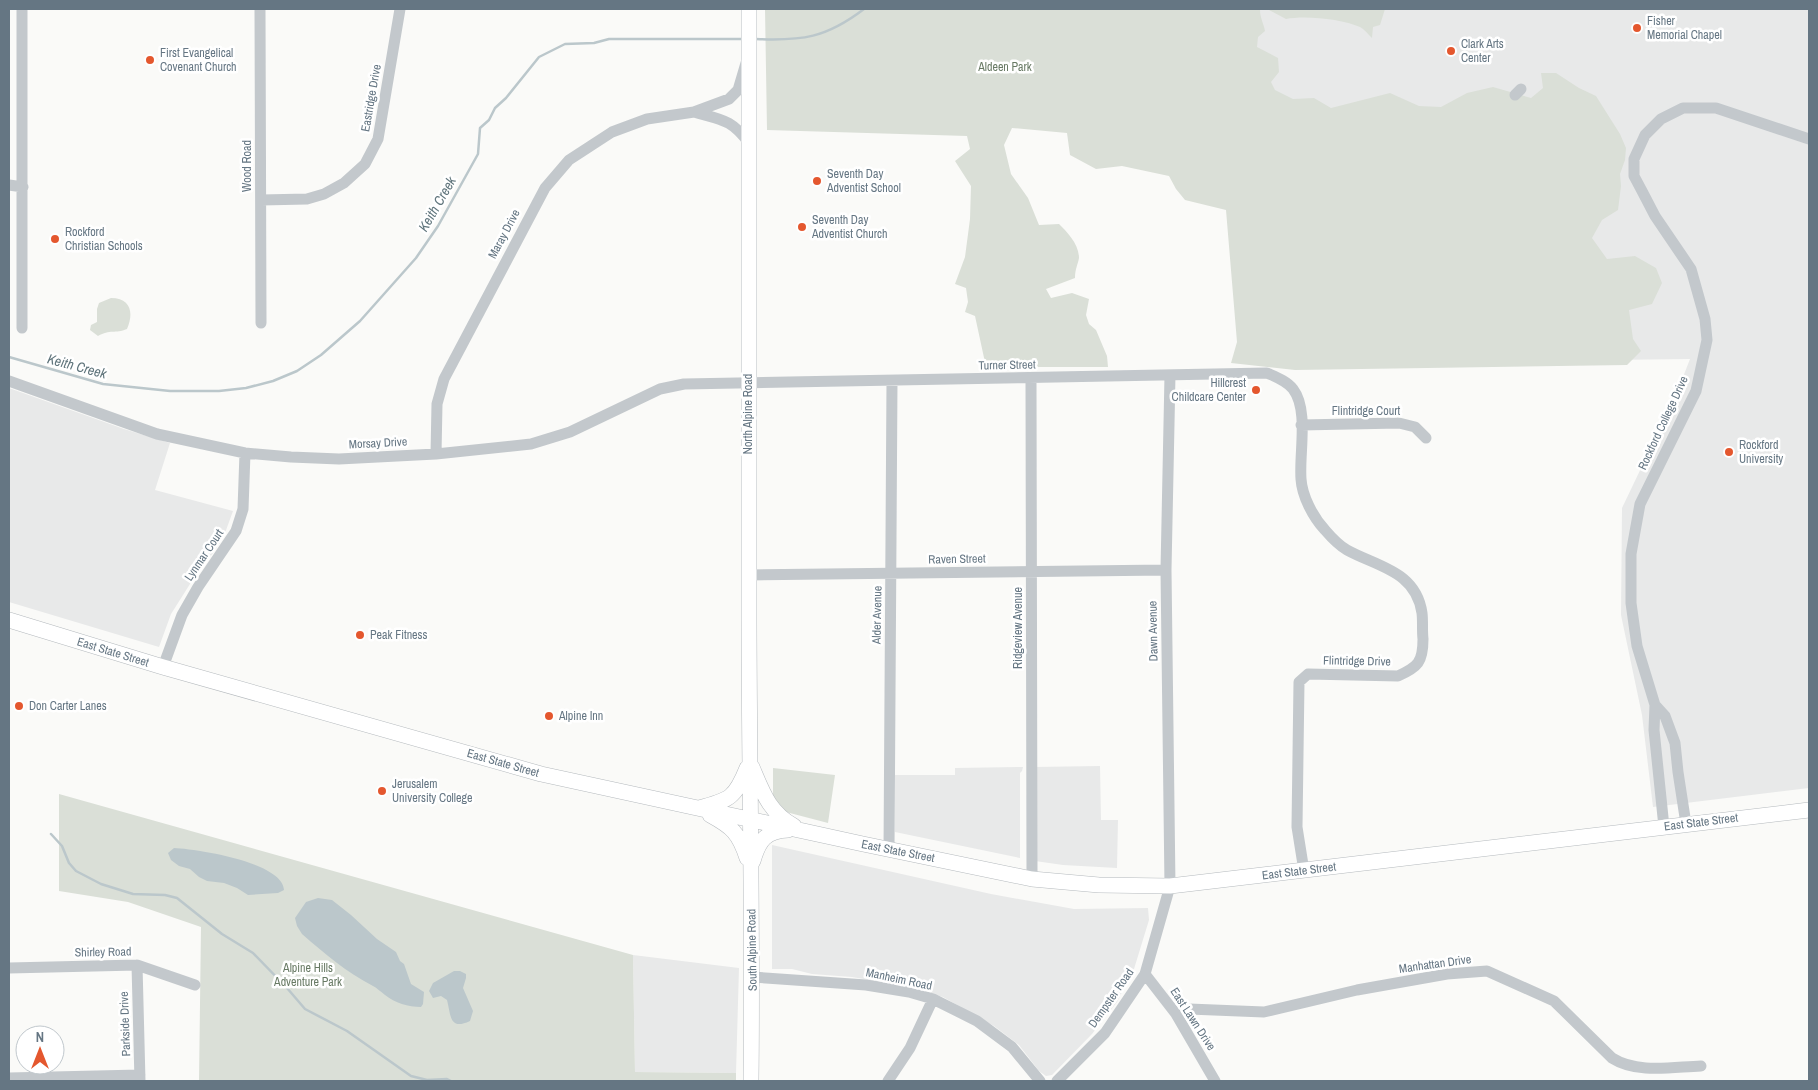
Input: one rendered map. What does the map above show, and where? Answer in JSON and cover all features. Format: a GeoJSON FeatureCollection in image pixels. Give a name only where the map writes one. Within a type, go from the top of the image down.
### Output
{"type":"FeatureCollection","features":[{"type":"Feature","properties":{"kind":"main road","name":"North Alpine Road"},"geometry":{"type":"LineString","coordinates":[[749,16],[750,819]]}},
{"type":"Feature","properties":{"kind":"main road","name":"East State Street"},"geometry":{"type":"LineString","coordinates":[[9,620],[163,667],[534,772],[888,850],[1032,879],[1099,885],[1170,886],[1809,810]]}},
{"type":"Feature","properties":{"kind":"main road"},"geometry":{"type":"LineString","coordinates":[[698,808],[725,800],[733,795],[742,781],[749,761]]}},
{"type":"Feature","properties":{"kind":"main road"},"geometry":{"type":"LineString","coordinates":[[749,761],[766,800],[784,821],[800,830]]}},
{"type":"Feature","properties":{"kind":"main road"},"geometry":{"type":"LineString","coordinates":[[698,808],[734,830],[742,843],[751,870]]}},
{"type":"Feature","properties":{"kind":"main road","name":"South Alpine Road"},"geometry":{"type":"LineString","coordinates":[[750,819],[751,1081]]}},
{"type":"Feature","properties":{"kind":"main road"},"geometry":{"type":"LineString","coordinates":[[751,870],[759,846],[768,834],[780,830],[800,830]]}},
{"type":"Feature","properties":{"kind":"street"},"geometry":{"type":"LineString","coordinates":[[22,9],[22,328]]}},
{"type":"Feature","properties":{"kind":"street","name":"Wood Road"},"geometry":{"type":"LineString","coordinates":[[260,9],[260,323]]}},
{"type":"Feature","properties":{"kind":"street","name":"Eastridge Drive"},"geometry":{"type":"LineString","coordinates":[[261,200],[307,199],[324,194],[344,183],[364,164],[374,149],[380,131],[400,9]]}},
{"type":"Feature","properties":{"kind":"street","name":"Maray Drive"},"geometry":{"type":"LineString","coordinates":[[436,454],[437,404],[444,379],[545,188],[569,160],[612,132],[647,119],[694,112],[729,100],[738,90],[749,54]]}},
{"type":"Feature","properties":{"kind":"street"},"geometry":{"type":"LineString","coordinates":[[9,74],[22,74]]}},
{"type":"Feature","properties":{"kind":"street","name":"Rockford College Drive"},"geometry":{"type":"LineString","coordinates":[[1664,826],[1654,730],[1655,706],[1638,646],[1632,603],[1632,554],[1640,504],[1696,391],[1708,340],[1705,319],[1691,269],[1655,216],[1634,176],[1634,159],[1645,135],[1661,119],[1683,108],[1716,108],[1809,139]]}},
{"type":"Feature","properties":{"kind":"street"},"geometry":{"type":"LineString","coordinates":[[694,112],[732,124],[749,143]]}},
{"type":"Feature","properties":{"kind":"street"},"geometry":{"type":"LineString","coordinates":[[9,185],[22,187]]}},
{"type":"Feature","properties":{"kind":"street","name":"Turner Street"},"geometry":{"type":"LineString","coordinates":[[748,383],[1267,373]]}},
{"type":"Feature","properties":{"kind":"street","name":"Flintridge Drive"},"geometry":{"type":"LineString","coordinates":[[1267,373],[1282,380],[1293,389],[1301,406],[1301,481],[1315,517],[1325,530],[1346,549],[1399,573],[1409,583],[1418,599],[1422,613],[1423,653],[1419,664],[1409,671],[1398,676],[1308,674],[1299,682],[1297,827],[1304,871]]}},
{"type":"Feature","properties":{"kind":"street","name":"Dawn Avenue"},"geometry":{"type":"LineString","coordinates":[[1170,375],[1166,570],[1170,886]]}},
{"type":"Feature","properties":{"kind":"street","name":"Ridgeview Avenue"},"geometry":{"type":"LineString","coordinates":[[1031,378],[1032,879]]}},
{"type":"Feature","properties":{"kind":"street","name":"Morsay Drive"},"geometry":{"type":"LineString","coordinates":[[9,381],[157,434],[245,453],[339,459],[436,454],[531,444],[570,432],[660,389],[694,384],[748,383]]}},
{"type":"Feature","properties":{"kind":"street","name":"Alder Avenue"},"geometry":{"type":"LineString","coordinates":[[888,850],[892,381]]}},
{"type":"Feature","properties":{"kind":"street","name":"Flintridge Court"},"geometry":{"type":"LineString","coordinates":[[1301,426],[1399,423],[1414,427],[1426,438]]}},
{"type":"Feature","properties":{"kind":"street","name":"Lynmar Court"},"geometry":{"type":"LineString","coordinates":[[163,667],[182,615],[198,587],[236,531],[243,509],[245,453]]}},
{"type":"Feature","properties":{"kind":"street","name":"Raven Street"},"geometry":{"type":"LineString","coordinates":[[749,575],[1166,570]]}},
{"type":"Feature","properties":{"kind":"street","name":"Rockford College Drive"},"geometry":{"type":"LineString","coordinates":[[1655,706],[1665,716],[1675,743],[1686,824]]}},
{"type":"Feature","properties":{"kind":"street","name":"Dempster Road"},"geometry":{"type":"LineString","coordinates":[[1057,1081],[1105,1033],[1145,974],[1170,886]]}},
{"type":"Feature","properties":{"kind":"street","name":"Shirley Road"},"geometry":{"type":"LineString","coordinates":[[9,968],[137,965],[195,985]]}},
{"type":"Feature","properties":{"kind":"street","name":"Parkside Drive"},"geometry":{"type":"LineString","coordinates":[[137,965],[140,1078]]}},
{"type":"Feature","properties":{"kind":"street","name":"Manhattan Drive"},"geometry":{"type":"LineString","coordinates":[[1176,1014],[1190,1009],[1264,1012],[1357,990],[1447,974],[1487,971],[1554,1001],[1612,1058],[1623,1065],[1635,1067],[1700,1066]]}},
{"type":"Feature","properties":{"kind":"street","name":"East Lawn Drive"},"geometry":{"type":"LineString","coordinates":[[1145,974],[1176,1014],[1215,1081]]}},
{"type":"Feature","properties":{"kind":"street","name":"Manheim Road"},"geometry":{"type":"LineString","coordinates":[[752,978],[866,985],[908,992],[933,999],[977,1021],[1012,1046],[1040,1081]]}},
{"type":"Feature","properties":{"kind":"street"},"geometry":{"type":"LineString","coordinates":[[888,1081],[910,1048],[933,999]]}},
{"type":"Feature","properties":{"kind":"street"},"geometry":{"type":"LineString","coordinates":[[9,1078],[140,1078]]}},
{"type":"Feature","properties":{"kind":"shaded area","name":"Rockford University"},"geometry":{"type":"Polygon","coordinates":[[[1244,9],[1809,9],[1809,788],[1653,807],[1642,715],[1621,615],[1622,508],[1676,395],[1690,359],[1250,364],[1244,9]]]}},
{"type":"Feature","properties":{"kind":"shaded area"},"geometry":{"type":"Polygon","coordinates":[[[9,388],[124,429],[170,443],[155,490],[233,511],[218,546],[171,614],[159,647],[9,602],[9,388]]]}},
{"type":"Feature","properties":{"kind":"shaded area"},"geometry":{"type":"Polygon","coordinates":[[[1100,766],[1101,820],[1118,820],[1117,868],[1063,865],[1035,861],[1034,767],[1100,766]]]}},
{"type":"Feature","properties":{"kind":"shaded area"},"geometry":{"type":"Polygon","coordinates":[[[1023,767],[1020,773],[1020,858],[895,832],[895,775],[955,775],[955,768],[1023,767]]]}},
{"type":"Feature","properties":{"kind":"shaded area"},"geometry":{"type":"Polygon","coordinates":[[[772,845],[991,894],[1074,909],[1148,908],[1149,920],[1134,969],[1117,1002],[1092,1034],[1052,1075],[1046,1076],[1039,1071],[1019,1045],[994,1026],[943,997],[904,986],[852,977],[812,974],[792,969],[772,969],[772,845]]]}},
{"type":"Feature","properties":{"kind":"shaded area"},"geometry":{"type":"Polygon","coordinates":[[[174,848],[218,854],[255,865],[280,880],[284,890],[278,893],[248,895],[224,883],[207,881],[190,869],[179,866],[171,860],[168,853],[174,848]]]}},
{"type":"Feature","properties":{"kind":"shaded area"},"geometry":{"type":"Polygon","coordinates":[[[318,898],[332,900],[377,939],[396,952],[400,961],[404,964],[411,984],[424,992],[421,1007],[402,1004],[389,998],[327,956],[302,934],[295,918],[306,902],[318,898]]]}},
{"type":"Feature","properties":{"kind":"shaded area"},"geometry":{"type":"Polygon","coordinates":[[[633,955],[739,968],[736,1073],[635,1072],[633,955]]]}},
{"type":"Feature","properties":{"kind":"shaded area"},"geometry":{"type":"Polygon","coordinates":[[[454,971],[466,974],[463,988],[473,1011],[470,1021],[463,1024],[455,1023],[452,1020],[447,1000],[441,996],[433,998],[429,991],[433,983],[454,971]]]}},
{"type":"Feature","properties":{"kind":"green space","name":"Aldeen Park"},"geometry":{"type":"Polygon","coordinates":[[[765,9],[1385,9],[1380,25],[1373,27],[1372,38],[1360,27],[1344,22],[1313,18],[1286,19],[1269,10],[1260,10],[1265,31],[1258,37],[1257,47],[1278,58],[1279,72],[1271,82],[1275,90],[1293,99],[1314,98],[1331,108],[1390,93],[1419,106],[1441,107],[1467,93],[1493,87],[1531,98],[1543,88],[1541,73],[1556,73],[1579,88],[1596,96],[1620,134],[1626,148],[1625,160],[1620,174],[1621,186],[1618,210],[1602,220],[1592,238],[1607,259],[1635,256],[1656,268],[1662,283],[1652,304],[1629,310],[1633,339],[1641,351],[1627,365],[1295,370],[1231,363],[1237,342],[1226,210],[1185,200],[1169,176],[1122,166],[1096,169],[1070,155],[1067,133],[1012,128],[1004,145],[1011,174],[1028,198],[1039,225],[1059,224],[1077,248],[1079,258],[1075,278],[1046,289],[1051,298],[1072,293],[1089,299],[1086,315],[1089,324],[1096,330],[1107,356],[1108,367],[986,367],[975,316],[965,312],[968,302],[966,288],[955,284],[965,257],[970,219],[971,186],[955,161],[970,149],[967,136],[767,130],[765,9]]]}},
{"type":"Feature","properties":{"kind":"green space"},"geometry":{"type":"Polygon","coordinates":[[[111,298],[118,299],[127,304],[130,317],[127,329],[98,336],[90,330],[91,325],[97,322],[99,303],[111,298]]]}},
{"type":"Feature","properties":{"kind":"green space"},"geometry":{"type":"Polygon","coordinates":[[[773,768],[835,775],[828,823],[786,812],[773,804],[773,768]]]}},
{"type":"Feature","properties":{"kind":"green space","name":"Alpine Hills Adventure Park"},"geometry":{"type":"Polygon","coordinates":[[[59,794],[633,955],[635,1072],[736,1073],[736,1081],[199,1081],[201,927],[128,902],[59,891],[59,794]]]}},
{"type":"Feature","properties":{"kind":"waterway","name":"Keith Creek"},"geometry":{"type":"LineString","coordinates":[[756,39],[787,39],[813,36],[838,26],[864,9]]}},
{"type":"Feature","properties":{"kind":"waterway","name":"Keith Creek"},"geometry":{"type":"LineString","coordinates":[[9,357],[103,384],[170,391],[219,391],[246,388],[273,381],[297,371],[321,355],[360,321],[416,258],[438,226],[478,154],[480,128],[489,120],[495,108],[506,98],[539,57],[565,44],[594,43],[609,39],[745,39]]}},
{"type":"Feature","properties":{"kind":"waterway"},"geometry":{"type":"LineString","coordinates":[[51,834],[62,846],[69,863],[76,871],[101,884],[133,894],[165,895],[177,898],[222,934],[253,953],[305,1009],[347,1031],[411,1076],[427,1080],[447,1079],[451,1081]]}},
{"type":"Feature","properties":{"kind":"place","name":"Fisher Memorial Chapel"},"geometry":{"type":"Point","coordinates":[1637,28]}},
{"type":"Feature","properties":{"kind":"place","name":"Clark Arts Center"},"geometry":{"type":"Point","coordinates":[1451,51]}},
{"type":"Feature","properties":{"kind":"place","name":"First Evangelical Covenant Church"},"geometry":{"type":"Point","coordinates":[150,60]}},
{"type":"Feature","properties":{"kind":"place","name":"Seventh Day Adventist School"},"geometry":{"type":"Point","coordinates":[817,181]}},
{"type":"Feature","properties":{"kind":"place","name":"Seventh Day Adventist Church"},"geometry":{"type":"Point","coordinates":[802,227]}},
{"type":"Feature","properties":{"kind":"place","name":"Rockford Christian Schools"},"geometry":{"type":"Point","coordinates":[55,239]}},
{"type":"Feature","properties":{"kind":"place","name":"Hillcrest Childcare Center"},"geometry":{"type":"Point","coordinates":[1256,390]}},
{"type":"Feature","properties":{"kind":"place","name":"Rockford University"},"geometry":{"type":"Point","coordinates":[1729,452]}},
{"type":"Feature","properties":{"kind":"place","name":"Peak Fitness"},"geometry":{"type":"Point","coordinates":[360,635]}},
{"type":"Feature","properties":{"kind":"place","name":"Don Carter Lanes"},"geometry":{"type":"Point","coordinates":[19,706]}},
{"type":"Feature","properties":{"kind":"place","name":"Alpine Inn"},"geometry":{"type":"Point","coordinates":[549,716]}},
{"type":"Feature","properties":{"kind":"place","name":"Jerusalem University College"},"geometry":{"type":"Point","coordinates":[382,791]}}]}
